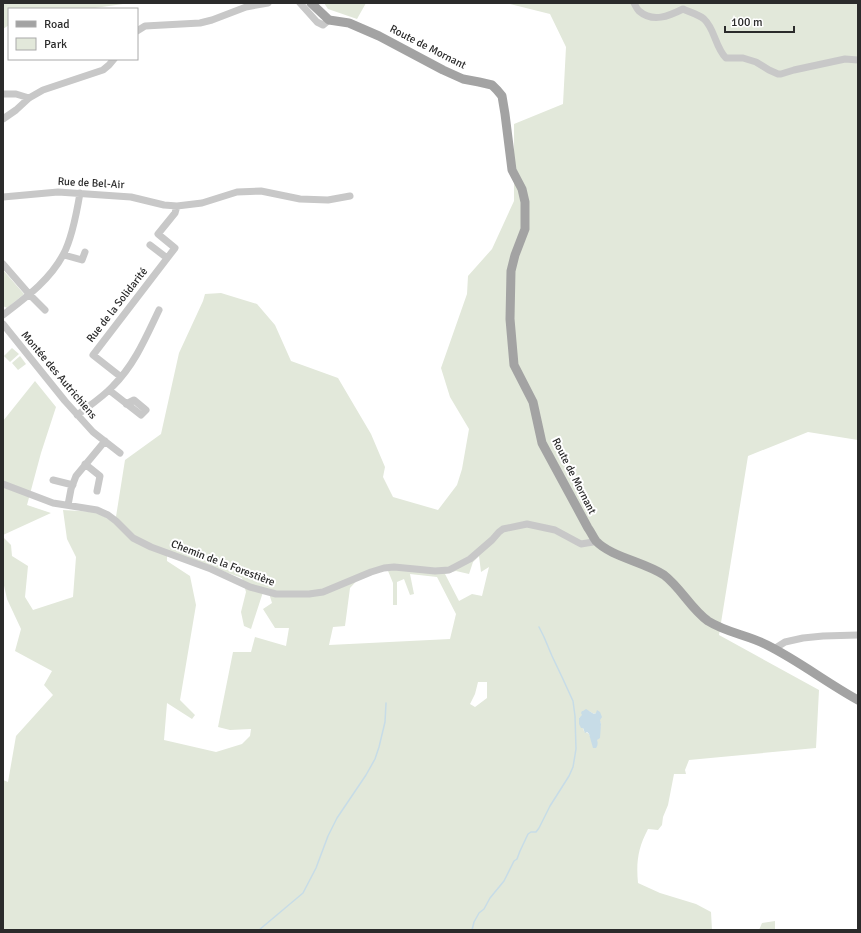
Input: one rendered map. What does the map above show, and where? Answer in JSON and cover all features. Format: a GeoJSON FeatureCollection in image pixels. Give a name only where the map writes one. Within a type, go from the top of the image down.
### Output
{"type":"FeatureCollection","features":[{"type":"Feature","properties":{"kind":"main road"},"geometry":{"type":"LineString","coordinates":[[311,3],[329,20]]}},
{"type":"Feature","properties":{"kind":"main road","name":"Route de Mornant"},"geometry":{"type":"LineString","coordinates":[[329,20],[349,24],[379,36],[463,79],[492,85],[502,96],[512,170],[522,189],[525,202],[524,229],[511,271],[510,319],[514,364],[533,402],[542,443],[585,523],[596,540],[607,549],[663,575],[674,584],[695,609],[707,620],[728,631],[766,644],[858,700]]}},
{"type":"Feature","properties":{"kind":"street"},"geometry":{"type":"LineString","coordinates":[[138,30],[145,26],[200,23],[246,8],[268,3]]}},
{"type":"Feature","properties":{"kind":"street"},"geometry":{"type":"LineString","coordinates":[[300,3],[317,22],[324,25],[329,20]]}},
{"type":"Feature","properties":{"kind":"street"},"geometry":{"type":"LineString","coordinates":[[634,3],[639,11],[650,17],[659,18],[683,9],[696,14],[704,18],[710,26],[722,54],[726,58],[743,58],[756,62],[778,74],[845,59],[858,60]]}},
{"type":"Feature","properties":{"kind":"street"},"geometry":{"type":"LineString","coordinates":[[3,119],[43,90],[103,70],[113,60]]}},
{"type":"Feature","properties":{"kind":"street"},"geometry":{"type":"LineString","coordinates":[[3,94],[16,94],[30,98]]}},
{"type":"Feature","properties":{"kind":"street","name":"Rue de Bel-Air"},"geometry":{"type":"LineString","coordinates":[[3,198],[58,192],[80,193],[131,197],[164,205],[177,206],[202,203],[237,192],[261,190],[300,200],[328,200],[350,196]]}},
{"type":"Feature","properties":{"kind":"street"},"geometry":{"type":"LineString","coordinates":[[3,317],[30,295],[46,279],[64,255],[69,242],[80,193]]}},
{"type":"Feature","properties":{"kind":"street"},"geometry":{"type":"LineString","coordinates":[[150,245],[167,258],[175,248],[158,234],[175,213],[177,206]]}},
{"type":"Feature","properties":{"kind":"street"},"geometry":{"type":"LineString","coordinates":[[64,255],[82,260],[85,252]]}},
{"type":"Feature","properties":{"kind":"street","name":"Rue de la Solidarité"},"geometry":{"type":"LineString","coordinates":[[121,378],[93,355],[167,258]]}},
{"type":"Feature","properties":{"kind":"street"},"geometry":{"type":"LineString","coordinates":[[3,264],[30,295],[46,310]]}},
{"type":"Feature","properties":{"kind":"street"},"geometry":{"type":"LineString","coordinates":[[77,415],[102,396],[121,378],[140,351],[159,310]]}},
{"type":"Feature","properties":{"kind":"street","name":"Montée des Autrichiens"},"geometry":{"type":"LineString","coordinates":[[3,324],[77,415],[93,432],[120,453]]}},
{"type":"Feature","properties":{"kind":"street"},"geometry":{"type":"LineString","coordinates":[[109,390],[126,404]]}},
{"type":"Feature","properties":{"kind":"street"},"geometry":{"type":"LineString","coordinates":[[68,505],[76,476],[105,441]]}},
{"type":"Feature","properties":{"kind":"street"},"geometry":{"type":"LineString","coordinates":[[85,464],[100,476],[97,491]]}},
{"type":"Feature","properties":{"kind":"street"},"geometry":{"type":"LineString","coordinates":[[54,480],[73,485]]}},
{"type":"Feature","properties":{"kind":"street","name":"Chemin de la Forestière"},"geometry":{"type":"LineString","coordinates":[[3,484],[53,503],[97,510],[116,521],[133,538],[150,547],[210,569],[250,587],[276,594],[309,594],[323,592],[384,568],[435,571],[449,570],[470,559],[503,529],[527,524],[555,530],[581,544],[596,540]]}},
{"type":"Feature","properties":{"kind":"street"},"geometry":{"type":"LineString","coordinates":[[774,649],[785,642],[803,638],[858,635]]}},
{"type":"Feature","properties":{"kind":"green space"},"geometry":{"type":"Polygon","coordinates":[[[3,3],[130,3],[95,8],[8,8],[8,26],[3,29],[3,3]]]}},
{"type":"Feature","properties":{"kind":"green space"},"geometry":{"type":"Polygon","coordinates":[[[324,3],[366,3],[357,19],[328,9],[324,3]]]}},
{"type":"Feature","properties":{"kind":"green space"},"geometry":{"type":"Polygon","coordinates":[[[506,3],[858,3],[858,440],[808,432],[748,456],[719,635],[819,690],[816,748],[689,760],[685,770],[686,774],[674,774],[668,805],[663,817],[662,825],[658,830],[648,829],[638,855],[638,883],[660,893],[696,904],[711,912],[712,930],[3,930],[3,780],[8,782],[16,736],[53,695],[44,685],[52,671],[15,651],[21,629],[7,599],[3,581],[3,537],[11,545],[12,556],[28,566],[25,597],[33,610],[73,597],[76,557],[67,539],[63,510],[96,512],[115,523],[125,460],[161,434],[179,353],[205,294],[221,293],[257,304],[275,325],[291,361],[338,378],[371,434],[385,467],[383,477],[393,497],[438,510],[457,485],[462,469],[469,429],[450,397],[441,368],[467,294],[468,276],[492,249],[514,201],[514,124],[563,104],[566,47],[550,14],[506,3]],[[167,551],[167,561],[190,576],[196,605],[180,700],[195,715],[192,719],[167,703],[164,740],[216,752],[242,744],[250,736],[251,729],[230,730],[218,727],[233,652],[251,652],[255,637],[286,646],[289,628],[275,628],[263,609],[272,603],[268,590],[264,589],[251,629],[244,626],[241,612],[246,592],[242,578],[167,551]],[[479,556],[473,562],[469,574],[456,571],[445,574],[459,601],[472,594],[482,596],[489,567],[481,572],[479,556]],[[386,566],[364,573],[350,588],[345,626],[333,627],[329,645],[450,639],[456,614],[437,577],[410,574],[414,594],[410,595],[404,579],[397,582],[397,605],[393,605],[393,583],[386,566]],[[478,682],[475,694],[470,704],[475,707],[487,698],[487,682],[478,682]],[[589,711],[579,718],[584,731],[589,734],[592,744],[597,740],[601,724],[596,713],[594,714],[589,711]]]}},
{"type":"Feature","properties":{"kind":"green space"},"geometry":{"type":"Polygon","coordinates":[[[3,270],[24,294],[7,308],[3,306],[3,270]]]}},
{"type":"Feature","properties":{"kind":"green space"},"geometry":{"type":"Polygon","coordinates":[[[12,348],[19,354],[10,362],[4,356],[12,348]]]}},
{"type":"Feature","properties":{"kind":"green space"},"geometry":{"type":"Polygon","coordinates":[[[20,356],[26,364],[18,370],[12,363],[20,356]]]}},
{"type":"Feature","properties":{"kind":"green space"},"geometry":{"type":"Polygon","coordinates":[[[35,381],[56,407],[41,453],[27,505],[51,513],[3,535],[3,421],[35,381]]]}},
{"type":"Feature","properties":{"kind":"green space"},"geometry":{"type":"Polygon","coordinates":[[[775,921],[775,930],[759,930],[762,923],[775,921]]]}},
{"type":"Feature","properties":{"kind":"water"},"geometry":{"type":"Polygon","coordinates":[[[586,709],[594,714],[597,710],[600,712],[602,717],[600,720],[600,738],[597,740],[598,744],[596,748],[593,748],[589,734],[587,732],[585,733],[579,724],[579,718],[582,715],[581,713],[586,709]]]}},
{"type":"Feature","properties":{"kind":"waterway"},"geometry":{"type":"LineString","coordinates":[[472,930],[479,913],[484,909],[490,898],[504,881],[514,861],[517,859],[528,834],[531,832],[536,832],[539,828],[573,767],[576,749],[573,701],[539,627]]}},
{"type":"Feature","properties":{"kind":"waterway"},"geometry":{"type":"LineString","coordinates":[[259,930],[303,893],[316,868],[328,836],[337,818],[375,759],[385,722],[386,703]]}}]}
